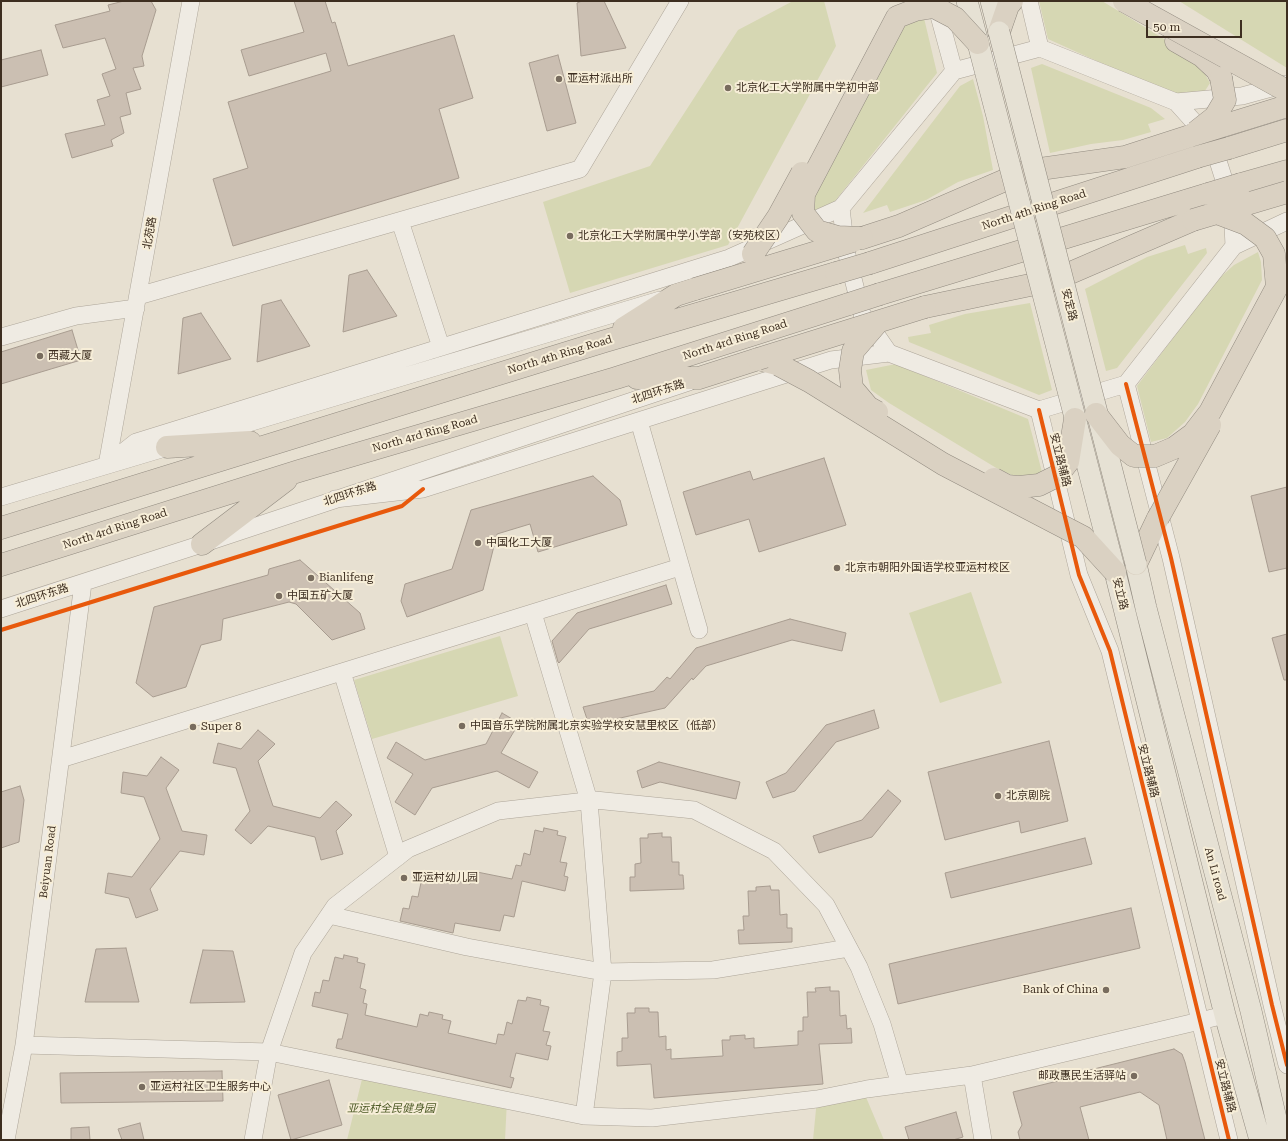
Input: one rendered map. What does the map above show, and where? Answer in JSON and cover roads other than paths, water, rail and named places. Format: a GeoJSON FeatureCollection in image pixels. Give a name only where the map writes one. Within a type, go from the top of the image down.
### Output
{"type":"FeatureCollection","features":[{"type":"Feature","properties":{"kind":"highway"},"geometry":{"type":"LineString","coordinates":[[728,279],[753,254],[778,217],[895,1]]}},
{"type":"Feature","properties":{"kind":"highway"},"geometry":{"type":"LineString","coordinates":[[999,32],[1008,6],[1012,1]]}},
{"type":"Feature","properties":{"kind":"highway"},"geometry":{"type":"LineString","coordinates":[[1112,1],[1202,56],[1217,70],[1221,78],[1225,100],[1215,117],[1190,136]]}},
{"type":"Feature","properties":{"kind":"highway"},"geometry":{"type":"LineString","coordinates":[[1124,1],[1287,91]]}},
{"type":"Feature","properties":{"kind":"highway"},"geometry":{"type":"LineString","coordinates":[[862,238],[838,237],[817,231],[803,213],[804,194],[898,17],[915,10],[934,7],[955,18],[978,43]]}},
{"type":"Feature","properties":{"kind":"highway"},"geometry":{"type":"LineString","coordinates":[[602,342],[685,292],[899,226],[1026,171],[1125,157],[1287,106]]}},
{"type":"Feature","properties":{"kind":"highway","name":"North 4th Ring Road"},"geometry":{"type":"LineString","coordinates":[[285,440],[602,342],[870,263],[1197,157],[1287,130]]}},
{"type":"Feature","properties":{"kind":"highway"},"geometry":{"type":"LineString","coordinates":[[616,378],[699,378],[925,307],[1054,280],[1193,220],[1213,203],[1241,184],[1287,171]]}},
{"type":"Feature","properties":{"kind":"highway"},"geometry":{"type":"LineString","coordinates":[[1213,203],[1287,192]]}},
{"type":"Feature","properties":{"kind":"highway"},"geometry":{"type":"LineString","coordinates":[[1096,414],[1120,445],[1134,456],[1155,456],[1174,448],[1193,434],[1210,412],[1277,287],[1274,254],[1265,238],[1213,203]]}},
{"type":"Feature","properties":{"kind":"highway","name":"North 4rd Ring Road"},"geometry":{"type":"LineString","coordinates":[[1,565],[299,470],[616,378],[880,294],[1213,203]]}},
{"type":"Feature","properties":{"kind":"highway"},"geometry":{"type":"LineString","coordinates":[[1136,564],[1158,518],[1287,290]]}},
{"type":"Feature","properties":{"kind":"highway"},"geometry":{"type":"LineString","coordinates":[[877,323],[852,351],[850,370],[852,388],[868,407],[1007,486],[1039,486],[1057,476],[1068,462],[1075,419]]}},
{"type":"Feature","properties":{"kind":"highway"},"geometry":{"type":"LineString","coordinates":[[758,359],[779,364],[943,464],[1083,537],[1115,572]]}},
{"type":"Feature","properties":{"kind":"highway"},"geometry":{"type":"LineString","coordinates":[[167,447],[285,440]]}},
{"type":"Feature","properties":{"kind":"highway"},"geometry":{"type":"LineString","coordinates":[[1,528],[285,440]]}},
{"type":"Feature","properties":{"kind":"highway"},"geometry":{"type":"LineString","coordinates":[[202,544],[299,470]]}},
{"type":"Feature","properties":{"kind":"main road","name":"安定路"},"geometry":{"type":"LineString","coordinates":[[967,1],[1115,572]]}},
{"type":"Feature","properties":{"kind":"main road","name":"安定路"},"geometry":{"type":"LineString","coordinates":[[991,1],[1146,608]]}},
{"type":"Feature","properties":{"kind":"main road","name":"安立路"},"geometry":{"type":"LineString","coordinates":[[1115,572],[1225,1016]]}},
{"type":"Feature","properties":{"kind":"main road","name":"An Li road"},"geometry":{"type":"LineString","coordinates":[[1146,608],[1250,1011],[1281,1140]]}},
{"type":"Feature","properties":{"kind":"main road"},"geometry":{"type":"LineString","coordinates":[[1225,1016],[1260,1140]]}},
{"type":"Feature","properties":{"kind":"street","name":"北苑路"},"geometry":{"type":"LineString","coordinates":[[108,465],[191,1]]}},
{"type":"Feature","properties":{"kind":"street"},"geometry":{"type":"LineString","coordinates":[[1,337],[76,316],[137,302],[400,221],[580,169],[680,1]]}},
{"type":"Feature","properties":{"kind":"street"},"geometry":{"type":"LineString","coordinates":[[935,1],[954,71]]}},
{"type":"Feature","properties":{"kind":"street"},"geometry":{"type":"LineString","coordinates":[[1029,1],[1040,48]]}},
{"type":"Feature","properties":{"kind":"street"},"geometry":{"type":"LineString","coordinates":[[108,465],[136,442],[729,258],[841,208],[954,71],[1040,48],[1176,102],[1212,142],[1232,205],[1234,246]]}},
{"type":"Feature","properties":{"kind":"street"},"geometry":{"type":"LineString","coordinates":[[1176,102],[1242,96],[1287,84]]}},
{"type":"Feature","properties":{"kind":"street"},"geometry":{"type":"LineString","coordinates":[[841,208],[846,251],[862,314],[889,353]]}},
{"type":"Feature","properties":{"kind":"street"},"geometry":{"type":"LineString","coordinates":[[400,221],[442,347]]}},
{"type":"Feature","properties":{"kind":"street"},"geometry":{"type":"LineString","coordinates":[[335,499],[423,489],[831,360],[889,353],[1039,410],[1126,384],[1234,246],[1287,221]]}},
{"type":"Feature","properties":{"kind":"street"},"geometry":{"type":"LineString","coordinates":[[1,497],[685,292]]}},
{"type":"Feature","properties":{"kind":"street","name":"北四环东路"},"geometry":{"type":"LineString","coordinates":[[1,609],[202,544],[699,378]]}},
{"type":"Feature","properties":{"kind":"street"},"geometry":{"type":"LineString","coordinates":[[1126,384],[1171,558],[1280,1003],[1287,1065]]}},
{"type":"Feature","properties":{"kind":"street","name":"安立路辅路"},"geometry":{"type":"LineString","coordinates":[[1039,410],[1079,575],[1110,651],[1229,1140]]}},
{"type":"Feature","properties":{"kind":"street"},"geometry":{"type":"LineString","coordinates":[[639,421],[699,630]]}},
{"type":"Feature","properties":{"kind":"street"},"geometry":{"type":"LineString","coordinates":[[61,758],[680,567]]}},
{"type":"Feature","properties":{"kind":"street","name":"Beiyuan Road"},"geometry":{"type":"LineString","coordinates":[[6,1140],[24,1045],[83,583]]}},
{"type":"Feature","properties":{"kind":"street"},"geometry":{"type":"LineString","coordinates":[[533,613],[589,801],[603,972],[584,1116]]}},
{"type":"Feature","properties":{"kind":"street"},"geometry":{"type":"LineString","coordinates":[[342,672],[398,857]]}},
{"type":"Feature","properties":{"kind":"street"},"geometry":{"type":"LineString","coordinates":[[253,1140],[269,1052],[303,953],[335,906],[408,849],[498,811],[595,800],[694,810],[774,851],[826,905],[859,967],[882,1024],[900,1085]]}},
{"type":"Feature","properties":{"kind":"street"},"geometry":{"type":"LineString","coordinates":[[329,916],[467,947],[603,972],[713,970],[849,948]]}},
{"type":"Feature","properties":{"kind":"street"},"geometry":{"type":"LineString","coordinates":[[1250,1011],[1280,1003]]}},
{"type":"Feature","properties":{"kind":"street"},"geometry":{"type":"LineString","coordinates":[[24,1045],[269,1052],[584,1116],[652,1118],[817,1099],[867,1089],[972,1075],[1225,1016]]}},
{"type":"Feature","properties":{"kind":"street"},"geometry":{"type":"LineString","coordinates":[[972,1075],[982,1140]]}},
{"type":"Feature","properties":{"kind":"place","name":"亚运村派出所"},"geometry":{"type":"Point","coordinates":[559,79]}},
{"type":"Feature","properties":{"kind":"place","name":"北京化工大学附属中学初中部"},"geometry":{"type":"Point","coordinates":[728,88]}},
{"type":"Feature","properties":{"kind":"place","name":"北京化工大学附属中学小学部（安苑校区）"},"geometry":{"type":"Point","coordinates":[570,236]}},
{"type":"Feature","properties":{"kind":"place","name":"西藏大厦"},"geometry":{"type":"Point","coordinates":[40,356]}},
{"type":"Feature","properties":{"kind":"place","name":"中国化工大厦"},"geometry":{"type":"Point","coordinates":[478,543]}},
{"type":"Feature","properties":{"kind":"place","name":"北京市朝阳外国语学校亚运村校区"},"geometry":{"type":"Point","coordinates":[837,568]}},
{"type":"Feature","properties":{"kind":"place","name":"Bianlifeng"},"geometry":{"type":"Point","coordinates":[311,578]}},
{"type":"Feature","properties":{"kind":"place","name":"中国五矿大厦"},"geometry":{"type":"Point","coordinates":[279,596]}},
{"type":"Feature","properties":{"kind":"place","name":"中国音乐学院附属北京实验学校安慧里校区（低部）"},"geometry":{"type":"Point","coordinates":[462,726]}},
{"type":"Feature","properties":{"kind":"place","name":"Super 8"},"geometry":{"type":"Point","coordinates":[193,727]}},
{"type":"Feature","properties":{"kind":"place","name":"北京剧院"},"geometry":{"type":"Point","coordinates":[998,796]}},
{"type":"Feature","properties":{"kind":"place","name":"亚运村幼儿园"},"geometry":{"type":"Point","coordinates":[404,878]}},
{"type":"Feature","properties":{"kind":"place","name":"Bank of China"},"geometry":{"type":"Point","coordinates":[1106,990]}},
{"type":"Feature","properties":{"kind":"place","name":"邮政惠民生活驿站"},"geometry":{"type":"Point","coordinates":[1134,1076]}},
{"type":"Feature","properties":{"kind":"place","name":"亚运村社区卫生服务中心"},"geometry":{"type":"Point","coordinates":[142,1087]}},
{"type":"Feature","properties":{"kind":"park label","name":"亚运村全民健身园"},"geometry":{"type":"Point","coordinates":[391,1109]}}]}
